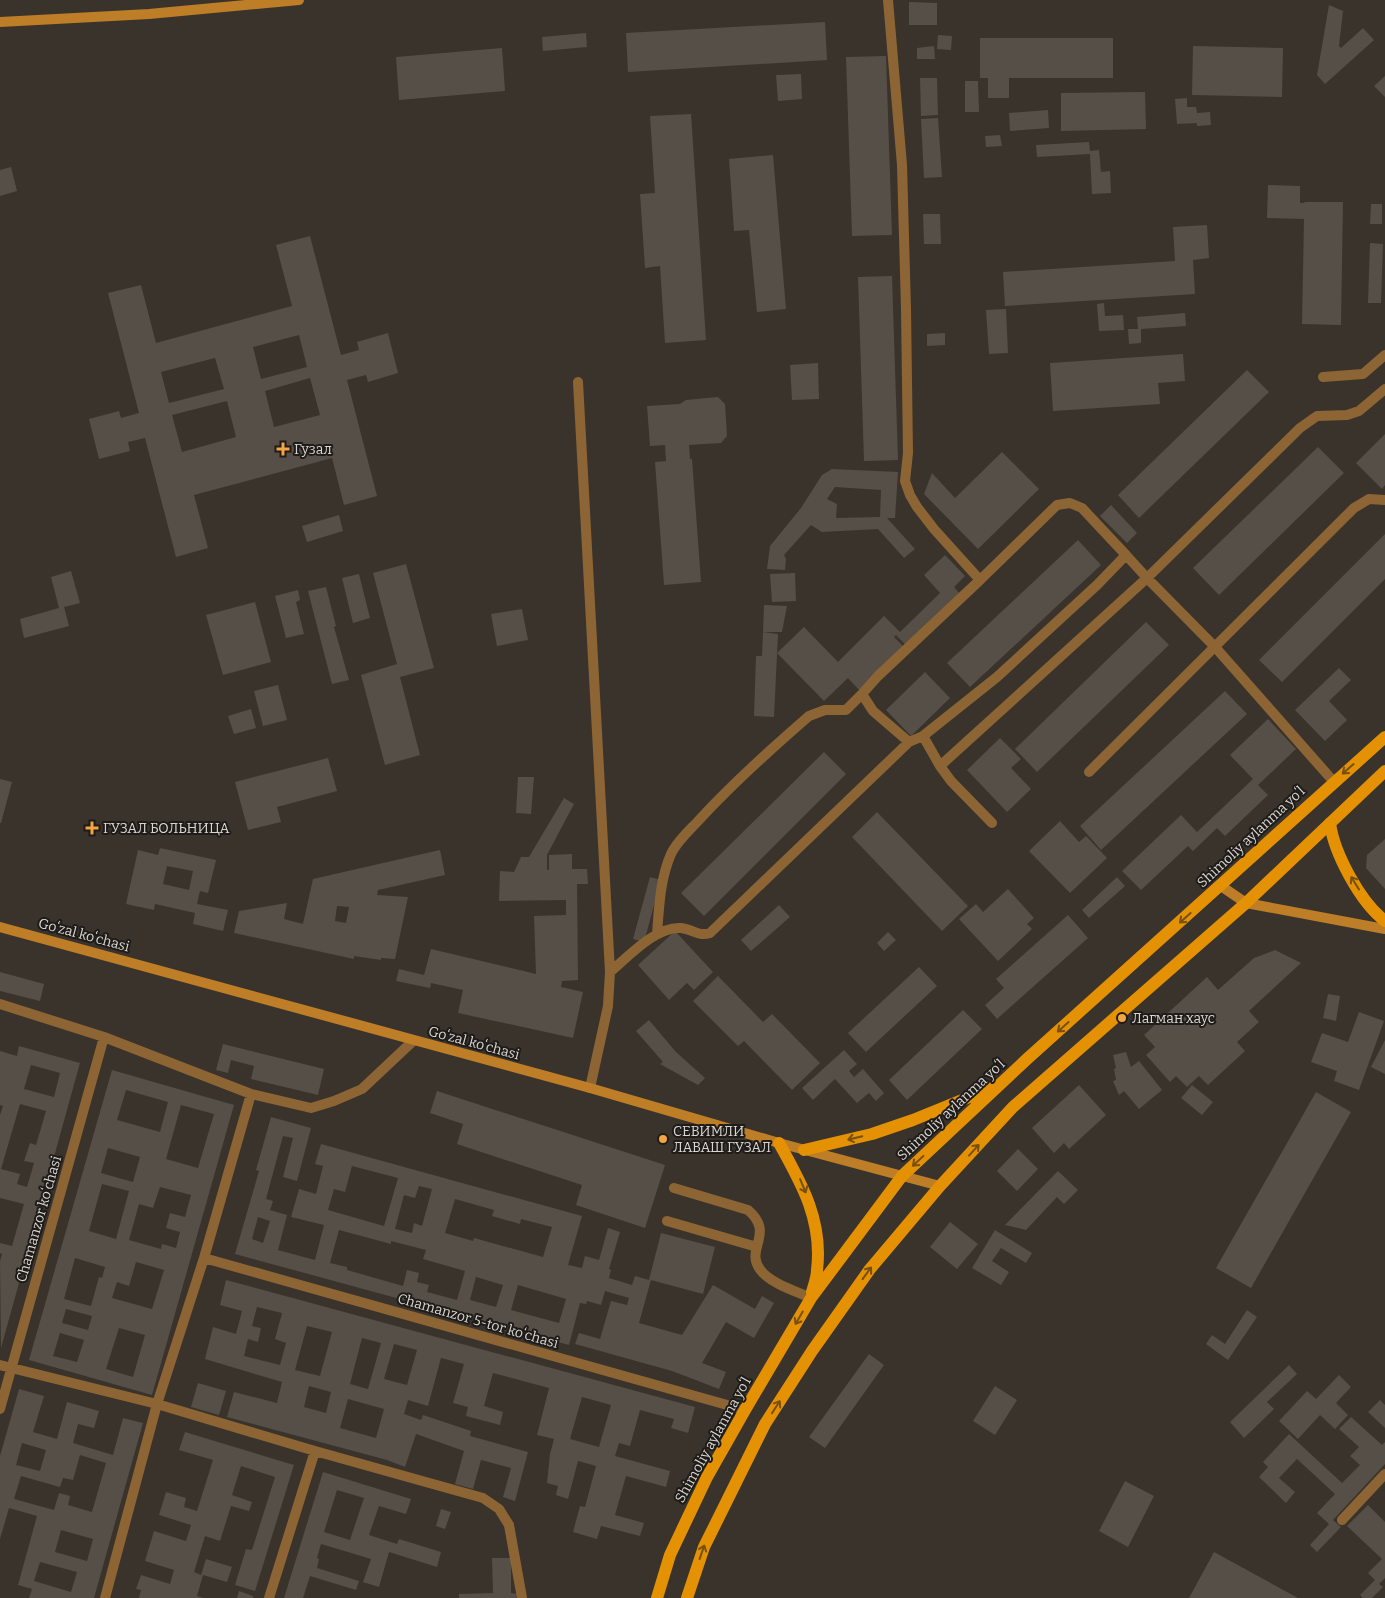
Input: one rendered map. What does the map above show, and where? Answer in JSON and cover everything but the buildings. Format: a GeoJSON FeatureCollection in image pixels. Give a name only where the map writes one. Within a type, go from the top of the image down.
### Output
{"type":"FeatureCollection","features":[{"type":"Feature","properties":{"kind":"main road"},"geometry":{"type":"LineString","coordinates":[[0,22],[148,14],[299,0]]}},
{"type":"Feature","properties":{"kind":"main road","name":"Shimoliy aylanma yoʻl"},"geometry":{"type":"LineString","coordinates":[[657,1598],[670,1555],[707,1477],[811,1298],[902,1176],[1385,737]]}},
{"type":"Feature","properties":{"kind":"main road"},"geometry":{"type":"LineString","coordinates":[[687,1598],[704,1547],[765,1424],[812,1351],[870,1269],[940,1186],[1013,1107],[1246,903],[1385,771]]}},
{"type":"Feature","properties":{"kind":"main road"},"geometry":{"type":"LineString","coordinates":[[1330,823],[1332,837],[1346,870],[1367,902],[1385,921]]}},
{"type":"Feature","properties":{"kind":"main road"},"geometry":{"type":"LineString","coordinates":[[1221,886],[1246,903],[1385,929]]}},
{"type":"Feature","properties":{"kind":"main road","name":"Goʻzal koʻchasi"},"geometry":{"type":"LineString","coordinates":[[0,927],[590,1088],[779,1144],[940,1186]]}},
{"type":"Feature","properties":{"kind":"main road"},"geometry":{"type":"LineString","coordinates":[[804,1150],[872,1134],[999,1086]]}},
{"type":"Feature","properties":{"kind":"main road"},"geometry":{"type":"LineString","coordinates":[[779,1144],[801,1181],[815,1223],[818,1270],[811,1298]]}},
{"type":"Feature","properties":{"kind":"street"},"geometry":{"type":"LineString","coordinates":[[888,0],[902,174],[908,453],[905,481],[917,507],[934,529],[980,580]]}},
{"type":"Feature","properties":{"kind":"street"},"geometry":{"type":"LineString","coordinates":[[1323,377],[1363,374],[1385,355]]}},
{"type":"Feature","properties":{"kind":"street"},"geometry":{"type":"LineString","coordinates":[[578,382],[610,972],[608,1006],[590,1088]]}},
{"type":"Feature","properties":{"kind":"street"},"geometry":{"type":"LineString","coordinates":[[940,766],[1147,578],[1300,428],[1317,416],[1347,415],[1359,411],[1385,389]]}},
{"type":"Feature","properties":{"kind":"street"},"geometry":{"type":"LineString","coordinates":[[1089,772],[1354,508],[1369,499],[1385,500]]}},
{"type":"Feature","properties":{"kind":"street"},"geometry":{"type":"LineString","coordinates":[[657,934],[666,867],[671,853],[679,841],[721,796],[809,716],[825,710],[846,710],[878,676],[1057,505],[1070,503],[1082,508],[1214,646],[1334,782]]}},
{"type":"Feature","properties":{"kind":"street"},"geometry":{"type":"LineString","coordinates":[[610,972],[657,934],[670,929],[682,928],[704,935],[710,933],[909,742],[923,736],[997,677],[1097,585],[1126,555]]}},
{"type":"Feature","properties":{"kind":"street"},"geometry":{"type":"LineString","coordinates":[[862,694],[873,711],[909,742]]}},
{"type":"Feature","properties":{"kind":"street"},"geometry":{"type":"LineString","coordinates":[[923,736],[951,781],[992,823]]}},
{"type":"Feature","properties":{"kind":"street"},"geometry":{"type":"LineString","coordinates":[[0,1004],[104,1037],[251,1094],[312,1108],[362,1089],[413,1041]]}},
{"type":"Feature","properties":{"kind":"street","name":"Chamanzor koʻchasi"},"geometry":{"type":"LineString","coordinates":[[0,1409],[104,1037]]}},
{"type":"Feature","properties":{"kind":"street"},"geometry":{"type":"LineString","coordinates":[[105,1598],[157,1404],[204,1258],[251,1094]]}},
{"type":"Feature","properties":{"kind":"street"},"geometry":{"type":"LineString","coordinates":[[674,1188],[748,1210],[756,1217],[760,1227],[755,1255],[757,1264],[762,1272],[771,1279],[811,1298]]}},
{"type":"Feature","properties":{"kind":"street"},"geometry":{"type":"LineString","coordinates":[[667,1221],[757,1247]]}},
{"type":"Feature","properties":{"kind":"street","name":"Chamanzor 5-tor koʻchasi"},"geometry":{"type":"LineString","coordinates":[[204,1258],[746,1410]]}},
{"type":"Feature","properties":{"kind":"street"},"geometry":{"type":"LineString","coordinates":[[0,1365],[157,1404],[483,1498],[499,1509],[510,1525],[522,1598]]}},
{"type":"Feature","properties":{"kind":"street"},"geometry":{"type":"LineString","coordinates":[[269,1598],[315,1451]]}},
{"type":"Feature","properties":{"kind":"street"},"geometry":{"type":"LineString","coordinates":[[1342,1520],[1385,1474]]}},
{"type":"Feature","properties":{"kind":"place","name":"Гузал"},"geometry":{"type":"Point","coordinates":[283,449]}},
{"type":"Feature","properties":{"kind":"place","name":"ГУЗАЛ БОЛЬНИЦА"},"geometry":{"type":"Point","coordinates":[92,828]}},
{"type":"Feature","properties":{"kind":"place","name":"Лагман хаус"},"geometry":{"type":"Point","coordinates":[1122,1018]}},
{"type":"Feature","properties":{"kind":"place","name":"СЕВИМЛИ ЛАВАШ ГУЗАЛ"},"geometry":{"type":"Point","coordinates":[663,1139]}}]}
